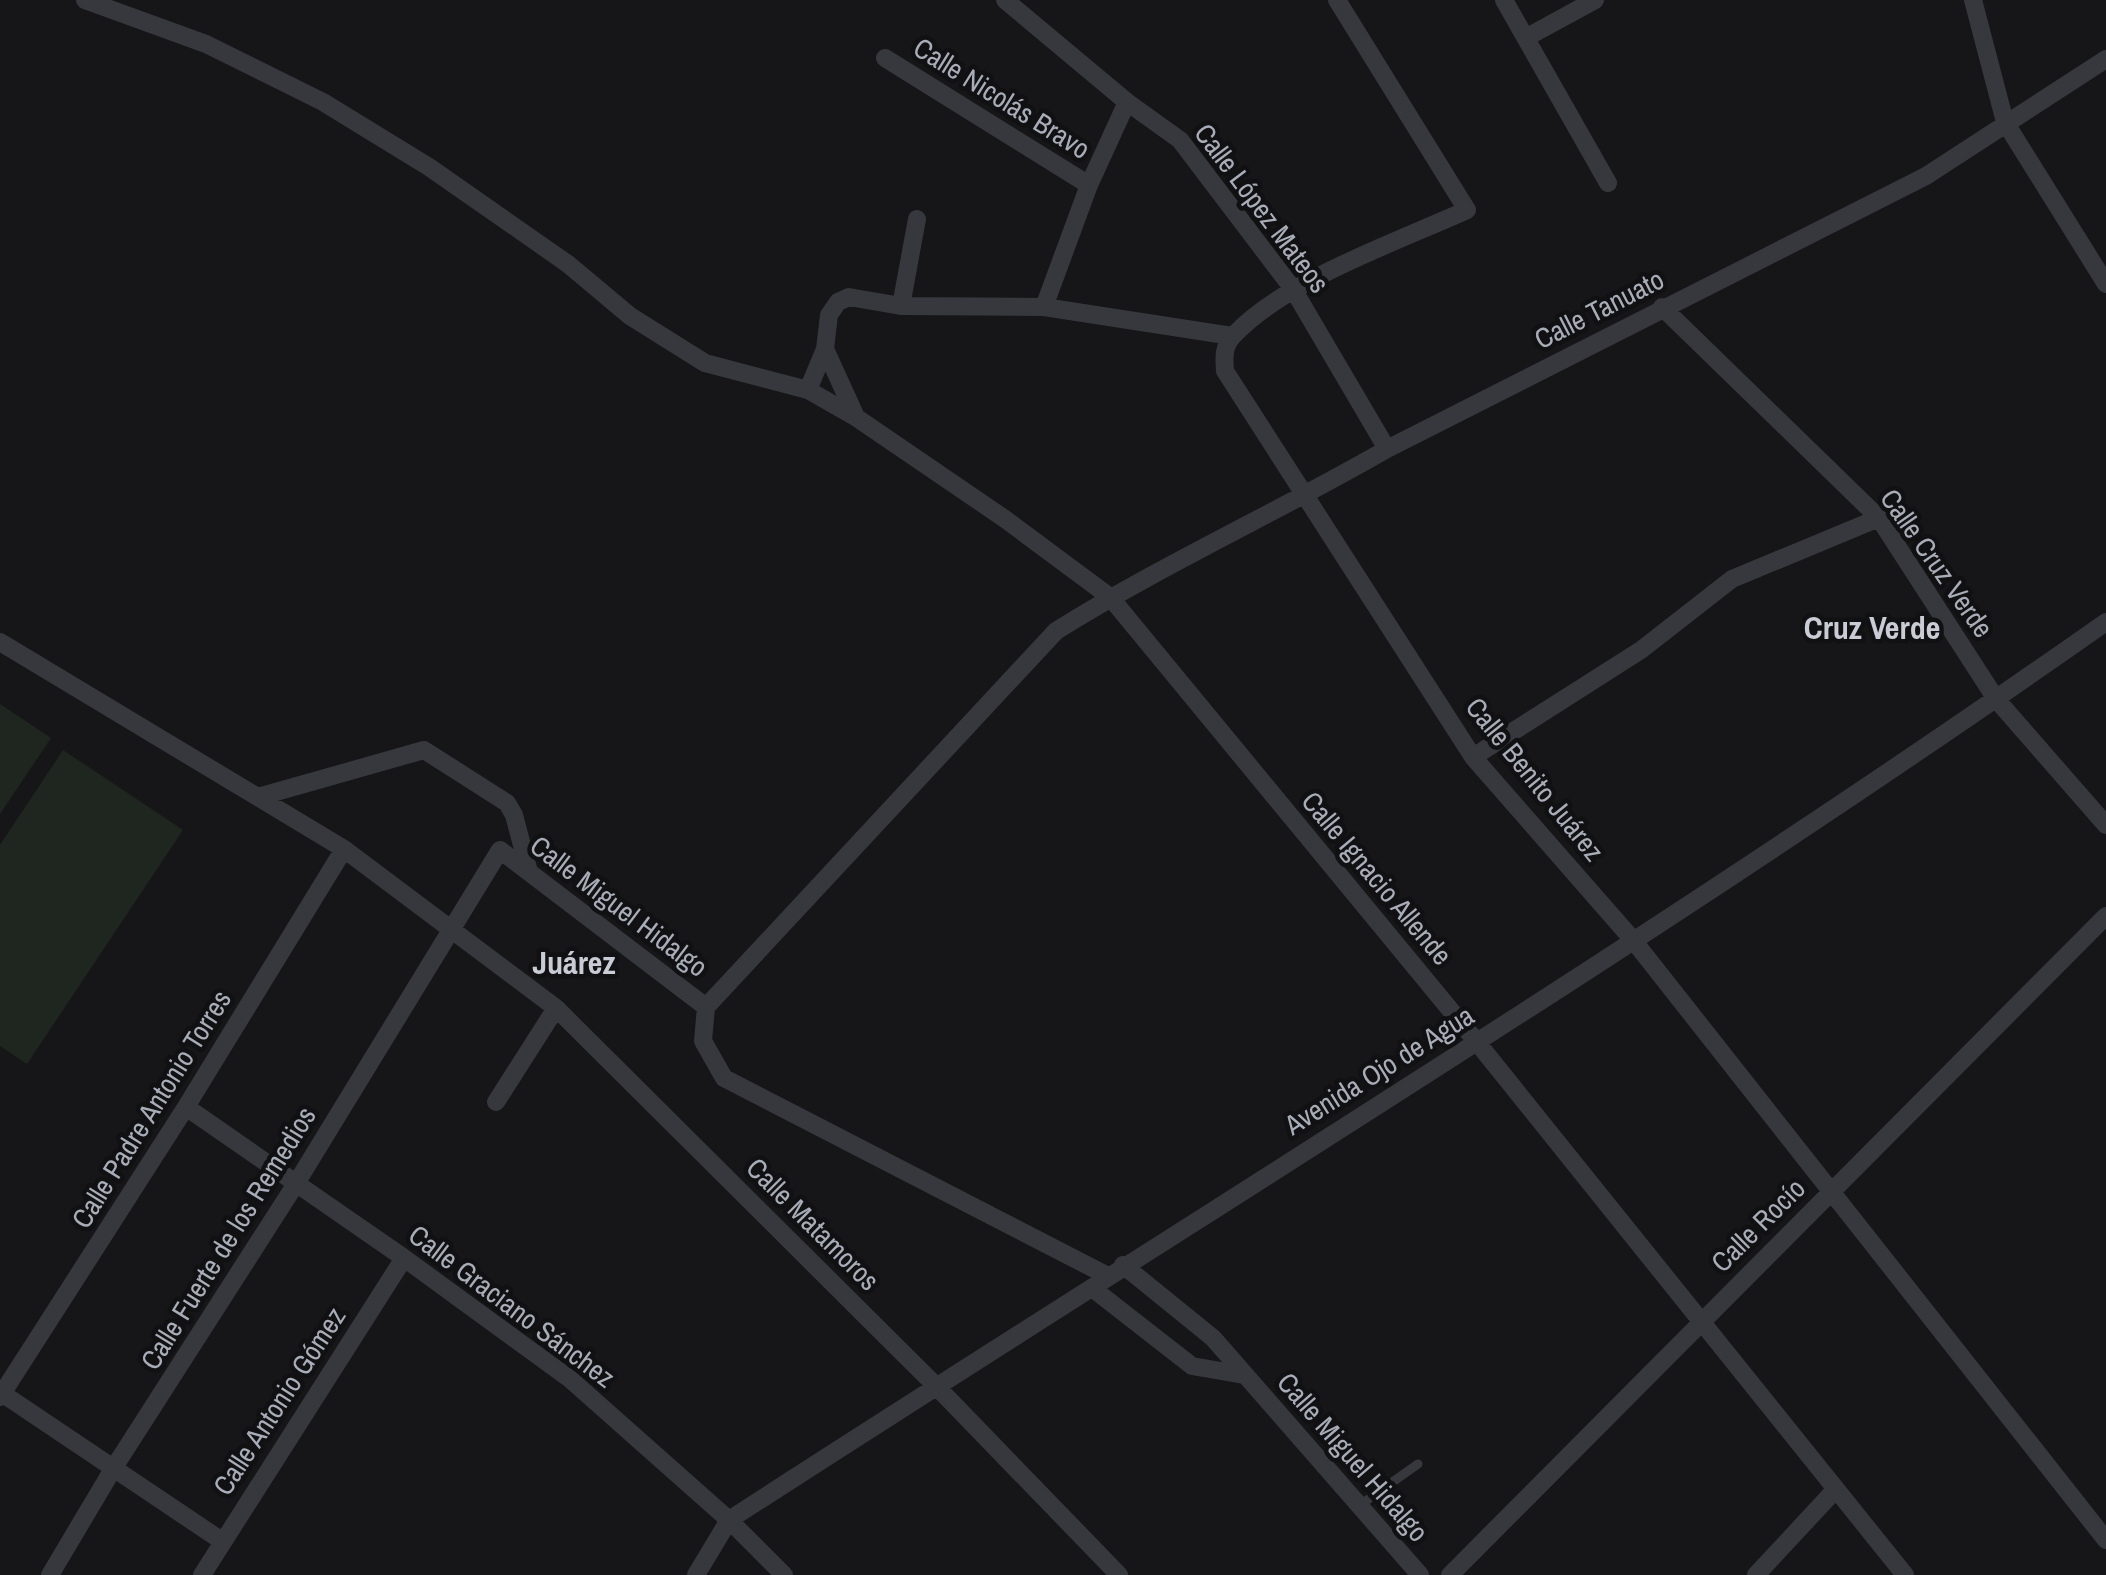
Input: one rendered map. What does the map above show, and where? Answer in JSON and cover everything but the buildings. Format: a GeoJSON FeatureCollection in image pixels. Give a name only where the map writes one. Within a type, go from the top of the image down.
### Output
{"type":"FeatureCollection","features":[{"type":"Feature","properties":{"kind":"street","name":"Calle Ignacio Allende"},"geometry":{"type":"LineString","coordinates":[[84,0],[206,44],[323,102],[429,166],[568,264],[630,316],[706,363],[808,390],[857,418],[1005,519],[1110,597],[1476,1041],[1904,1575]]}},
{"type":"Feature","properties":{"kind":"street","name":"Calle López Mateos"},"geometry":{"type":"LineString","coordinates":[[1005,0],[1127,102],[1180,140],[1293,289],[1387,449]]}},
{"type":"Feature","properties":{"kind":"street"},"geometry":{"type":"LineString","coordinates":[[808,390],[826,349],[829,314],[838,302],[849,297],[901,306],[1044,307],[1232,336],[1293,289],[1468,210],[1336,0]]}},
{"type":"Feature","properties":{"kind":"street"},"geometry":{"type":"LineString","coordinates":[[1504,0],[1608,183]]}},
{"type":"Feature","properties":{"kind":"street"},"geometry":{"type":"LineString","coordinates":[[1527,37],[1595,0]]}},
{"type":"Feature","properties":{"kind":"street"},"geometry":{"type":"LineString","coordinates":[[1973,0],[2005,122],[2106,284]]}},
{"type":"Feature","properties":{"kind":"street","name":"Calle Nicolás Bravo"},"geometry":{"type":"LineString","coordinates":[[885,58],[1089,185]]}},
{"type":"Feature","properties":{"kind":"street","name":"Calle Tanuato"},"geometry":{"type":"LineString","coordinates":[[706,1007],[1056,630],[1110,597],[1304,497],[1387,449],[1926,176],[2106,58]]}},
{"type":"Feature","properties":{"kind":"street"},"geometry":{"type":"LineString","coordinates":[[1044,307],[1089,185],[1127,102]]}},
{"type":"Feature","properties":{"kind":"street"},"geometry":{"type":"LineString","coordinates":[[901,306],[917,219]]}},
{"type":"Feature","properties":{"kind":"street","name":"Calle Cruz Verde"},"geometry":{"type":"LineString","coordinates":[[1662,307],[1879,518],[1996,699],[2106,825]]}},
{"type":"Feature","properties":{"kind":"street","name":"Calle Benito Juárez"},"geometry":{"type":"LineString","coordinates":[[1232,336],[1223,354],[1226,371],[1474,756],[1633,940],[2106,1540]]}},
{"type":"Feature","properties":{"kind":"street"},"geometry":{"type":"LineString","coordinates":[[826,349],[857,418]]}},
{"type":"Feature","properties":{"kind":"street"},"geometry":{"type":"LineString","coordinates":[[1474,756],[1642,650],[1732,580],[1879,518]]}},
{"type":"Feature","properties":{"kind":"street","name":"Avenida Ojo de Agua"},"geometry":{"type":"LineString","coordinates":[[696,1575],[729,1520],[1633,940],[2106,622]]}},
{"type":"Feature","properties":{"kind":"street"},"geometry":{"type":"LineString","coordinates":[[0,642],[344,849],[452,931]]}},
{"type":"Feature","properties":{"kind":"street"},"geometry":{"type":"LineString","coordinates":[[258,798],[424,750],[508,804],[530,872]]}},
{"type":"Feature","properties":{"kind":"street","name":"Calle Padre Antonio Torres"},"geometry":{"type":"LineString","coordinates":[[1,1394],[186,1107],[344,849]]}},
{"type":"Feature","properties":{"kind":"street","name":"Calle Miguel Hidalgo"},"geometry":{"type":"LineString","coordinates":[[452,931],[500,850],[706,1007],[702,1041],[724,1078],[1116,1270],[1212,1338],[1420,1575]]}},
{"type":"Feature","properties":{"kind":"street","name":"Calle Rocío"},"geometry":{"type":"LineString","coordinates":[[1450,1575],[2106,916]]}},
{"type":"Feature","properties":{"kind":"street","name":"Calle Matamoros"},"geometry":{"type":"LineString","coordinates":[[452,931],[556,1008],[936,1386],[1118,1575]]}},
{"type":"Feature","properties":{"kind":"street","name":"Calle Fuerte de los Remedios"},"geometry":{"type":"LineString","coordinates":[[50,1575],[452,931]]}},
{"type":"Feature","properties":{"kind":"street"},"geometry":{"type":"LineString","coordinates":[[496,1102],[556,1008]]}},
{"type":"Feature","properties":{"kind":"street","name":"Calle Graciano Sánchez"},"geometry":{"type":"LineString","coordinates":[[186,1107],[570,1379],[729,1520],[784,1575]]}},
{"type":"Feature","properties":{"kind":"street","name":"Calle Antonio Gómez"},"geometry":{"type":"LineString","coordinates":[[202,1575],[404,1258]]}},
{"type":"Feature","properties":{"kind":"street","name":"Calle Miguel Hidalgo"},"geometry":{"type":"LineString","coordinates":[[1092,1288],[1192,1366],[1244,1374]]}},
{"type":"Feature","properties":{"kind":"street"},"geometry":{"type":"LineString","coordinates":[[1,1394],[222,1541]]}},
{"type":"Feature","properties":{"kind":"street"},"geometry":{"type":"LineString","coordinates":[[1756,1575],[1836,1488]]}},
{"type":"Feature","properties":{"kind":"lane"},"geometry":{"type":"LineString","coordinates":[[1360,1505],[1418,1464]]}},
{"type":"Feature","properties":{"kind":"shaded area"},"geometry":{"type":"Polygon","coordinates":[[[0,704],[51,738],[0,814],[0,704]]]}},
{"type":"Feature","properties":{"kind":"shaded area"},"geometry":{"type":"Polygon","coordinates":[[[63,750],[183,830],[27,1064],[0,1046],[0,845],[63,750]]]}},
{"type":"Feature","properties":{"kind":"district","name":"Cruz Verde"},"geometry":{"type":"Point","coordinates":[1872,628]}},
{"type":"Feature","properties":{"kind":"district","name":"Juárez"},"geometry":{"type":"Point","coordinates":[574,963]}}]}
